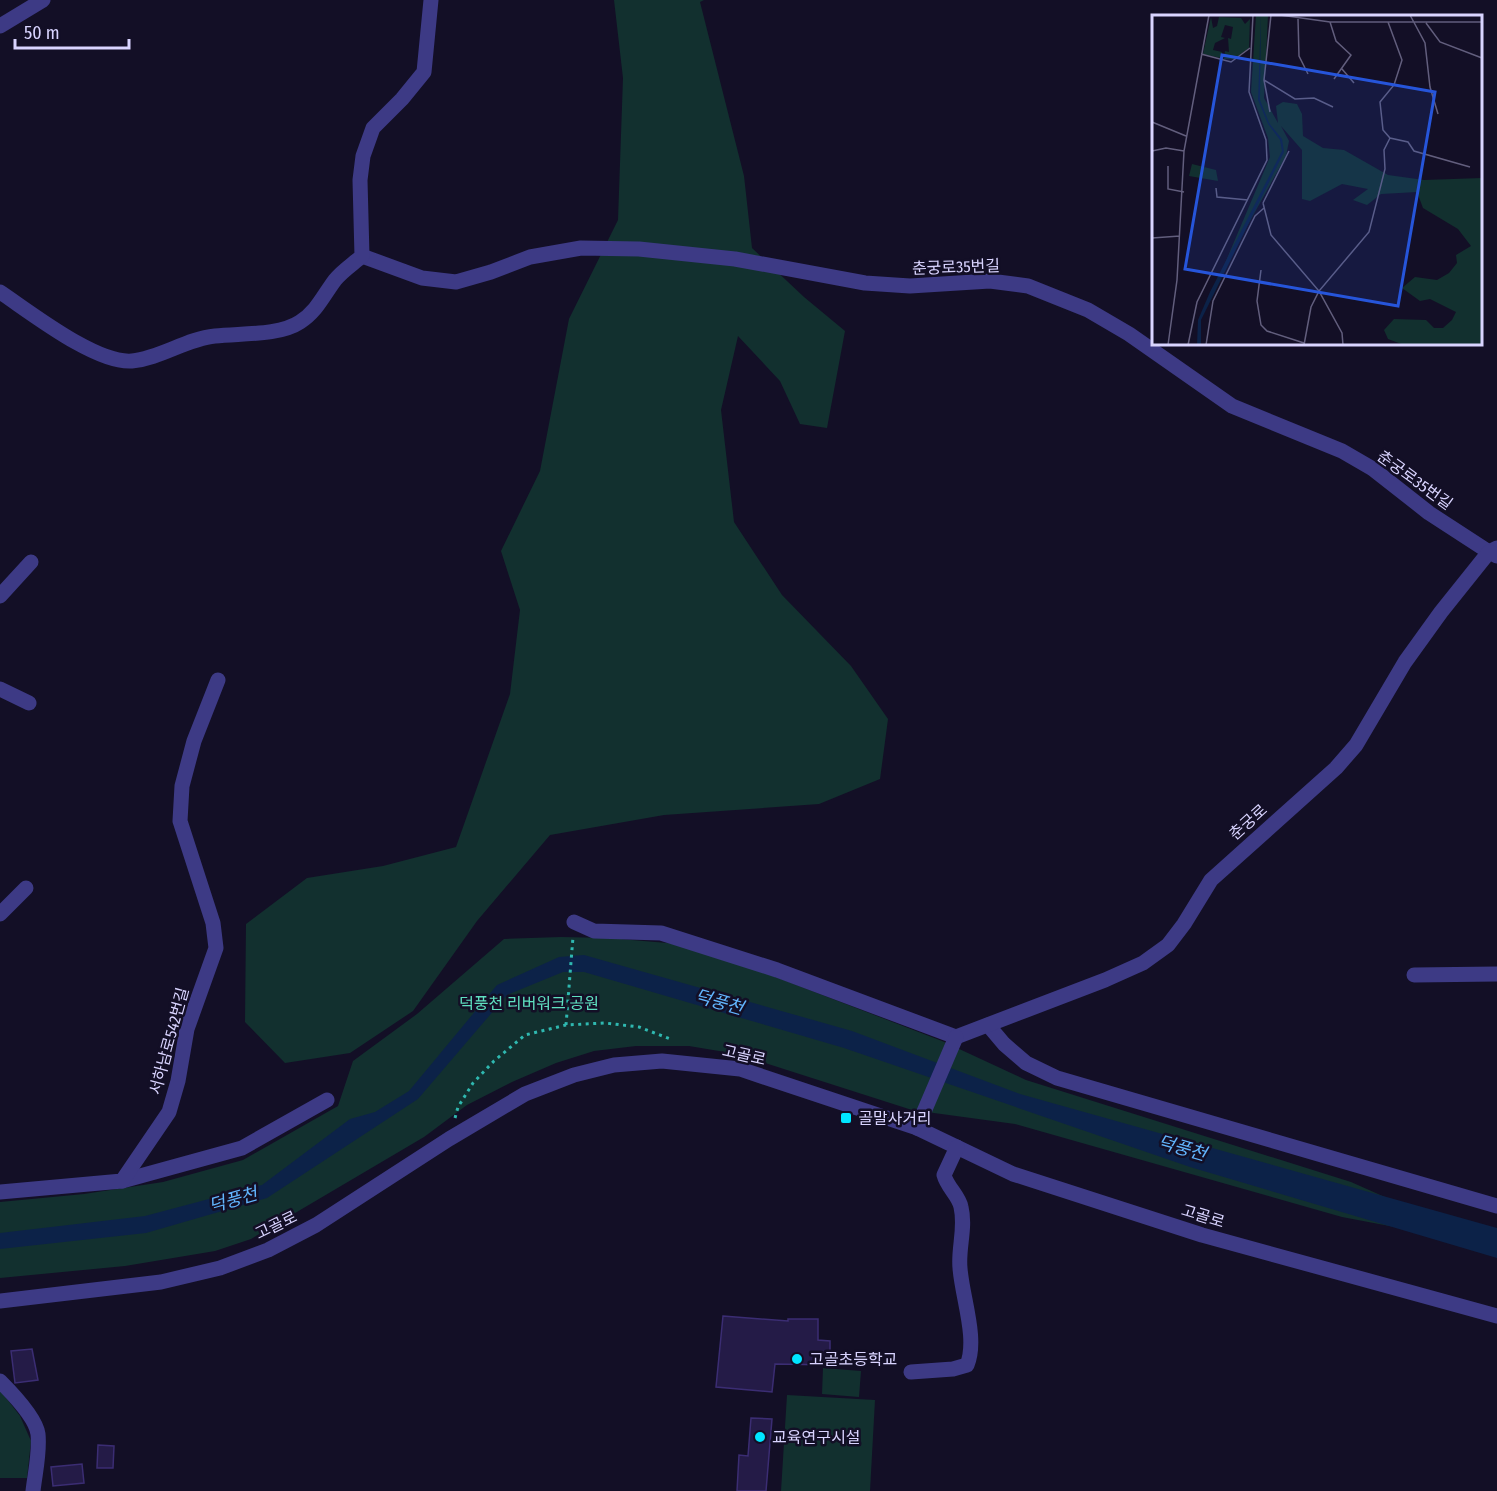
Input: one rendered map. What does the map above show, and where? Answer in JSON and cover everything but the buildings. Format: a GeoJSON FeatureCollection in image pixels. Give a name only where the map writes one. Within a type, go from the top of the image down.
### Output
{"type":"FeatureCollection","features":[{"type":"Feature","properties":{"kind":"street"},"geometry":{"type":"LineString","coordinates":[[0,26],[43,0]]}},
{"type":"Feature","properties":{"kind":"street"},"geometry":{"type":"LineString","coordinates":[[0,292],[69,337],[104,356],[131,361],[156,355],[198,338],[268,332],[298,324],[317,309],[336,279],[362,256],[360,180],[363,156],[373,128],[402,99],[424,72],[431,0]]}},
{"type":"Feature","properties":{"kind":"street","name":"춘궁로35번길"},"geometry":{"type":"LineString","coordinates":[[362,256],[422,278],[456,282],[530,257],[581,248],[639,249],[735,259],[876,284],[910,286],[990,281],[1028,286],[1088,310],[1129,334],[1232,406],[1341,451],[1362,463],[1429,513],[1494,552]]}},
{"type":"Feature","properties":{"kind":"street","name":"춘궁로"},"geometry":{"type":"LineString","coordinates":[[956,1037],[1105,980],[1143,963],[1168,945],[1211,880],[1336,768],[1356,745],[1405,662],[1441,612],[1494,552]]}},
{"type":"Feature","properties":{"kind":"street"},"geometry":{"type":"LineString","coordinates":[[0,596],[31,562]]}},
{"type":"Feature","properties":{"kind":"street","name":"서하남로542번길"},"geometry":{"type":"LineString","coordinates":[[122,1181],[169,1112],[178,1081],[187,1029],[216,948],[213,923],[180,821],[182,786],[191,752],[218,680]]}},
{"type":"Feature","properties":{"kind":"street"},"geometry":{"type":"LineString","coordinates":[[0,689],[29,703]]}},
{"type":"Feature","properties":{"kind":"street"},"geometry":{"type":"LineString","coordinates":[[0,914],[26,888]]}},
{"type":"Feature","properties":{"kind":"street"},"geometry":{"type":"LineString","coordinates":[[574,922],[594,931],[661,933],[777,970],[956,1037],[917,1128]]}},
{"type":"Feature","properties":{"kind":"street"},"geometry":{"type":"LineString","coordinates":[[1414,975],[1497,974]]}},
{"type":"Feature","properties":{"kind":"street"},"geometry":{"type":"LineString","coordinates":[[988,1025],[1004,1044],[1026,1063],[1057,1078],[1497,1206]]}},
{"type":"Feature","properties":{"kind":"street","name":"고골로"},"geometry":{"type":"LineString","coordinates":[[0,1301],[161,1282],[220,1268],[268,1250],[316,1225],[449,1138],[525,1094],[574,1075],[614,1065],[662,1061],[740,1069],[917,1128],[1013,1174],[1202,1235],[1497,1316]]}},
{"type":"Feature","properties":{"kind":"street"},"geometry":{"type":"LineString","coordinates":[[0,1192],[122,1181],[242,1148],[327,1100]]}},
{"type":"Feature","properties":{"kind":"street"},"geometry":{"type":"LineString","coordinates":[[911,1372],[953,1369],[968,1365],[971,1356],[972,1340],[959,1266],[963,1228],[961,1206],[946,1183],[944,1175],[957,1147]]}},
{"type":"Feature","properties":{"kind":"street"},"geometry":{"type":"LineString","coordinates":[[0,1381],[21,1405],[36,1428],[37,1453],[33,1491]]}},
{"type":"Feature","properties":{"kind":"path"},"geometry":{"type":"LineString","coordinates":[[566,1025],[574,922]]}},
{"type":"Feature","properties":{"kind":"path"},"geometry":{"type":"LineString","coordinates":[[449,1138],[458,1107],[473,1083],[494,1061],[525,1035],[566,1025],[605,1023],[639,1027],[673,1040]]}},
{"type":"Feature","properties":{"kind":"green space"},"geometry":{"type":"Polygon","coordinates":[[[614,0],[704,0],[700,2],[744,176],[752,248],[804,297],[845,331],[827,428],[800,424],[780,381],[738,336],[721,410],[734,522],[782,595],[851,666],[888,719],[880,779],[819,804],[664,815],[550,835],[477,921],[413,1011],[350,1053],[285,1063],[245,1022],[246,924],[307,878],[383,866],[456,847],[510,694],[520,610],[501,551],[540,471],[569,319],[618,220],[623,78],[614,0]]]}},
{"type":"Feature","properties":{"kind":"green space","name":"덕풍천 리버워크 공원"},"geometry":{"type":"Polygon","coordinates":[[[561,937],[679,944],[747,966],[942,1041],[1026,1080],[1351,1182],[1495,1246],[1342,1217],[1015,1124],[912,1110],[737,1054],[689,1046],[636,1046],[594,1051],[556,1063],[512,1082],[467,1105],[424,1137],[251,1239],[215,1251],[125,1266],[0,1278],[0,1202],[84,1194],[163,1182],[243,1160],[338,1106],[353,1061],[417,1014],[504,939],[561,937]]]}},
{"type":"Feature","properties":{"kind":"green space"},"geometry":{"type":"Polygon","coordinates":[[[823,1368],[861,1371],[859,1397],[822,1394],[823,1368]]]}},
{"type":"Feature","properties":{"kind":"green space"},"geometry":{"type":"Polygon","coordinates":[[[0,1390],[20,1416],[31,1441],[27,1478],[0,1478],[0,1390]]]}},
{"type":"Feature","properties":{"kind":"green space"},"geometry":{"type":"Polygon","coordinates":[[[787,1395],[875,1400],[870,1491],[781,1491],[787,1395]]]}},
{"type":"Feature","properties":{"kind":"water","name":"덕풍천"},"geometry":{"type":"Polygon","coordinates":[[[584,955],[852,1031],[1020,1094],[1497,1228],[1497,1258],[1190,1167],[844,1048],[584,972],[563,972],[507,995],[418,1099],[267,1198],[146,1233],[0,1249],[0,1233],[145,1216],[262,1185],[350,1119],[375,1112],[409,1091],[497,985],[559,957],[584,955]]]}},
{"type":"Feature","properties":{"kind":"place","name":"골말사거리"},"geometry":{"type":"Point","coordinates":[846,1118]}},
{"type":"Feature","properties":{"kind":"place","name":"고골초등학교"},"geometry":{"type":"Point","coordinates":[797,1359]}},
{"type":"Feature","properties":{"kind":"place","name":"교육연구시설"},"geometry":{"type":"Point","coordinates":[760,1437]}}]}
